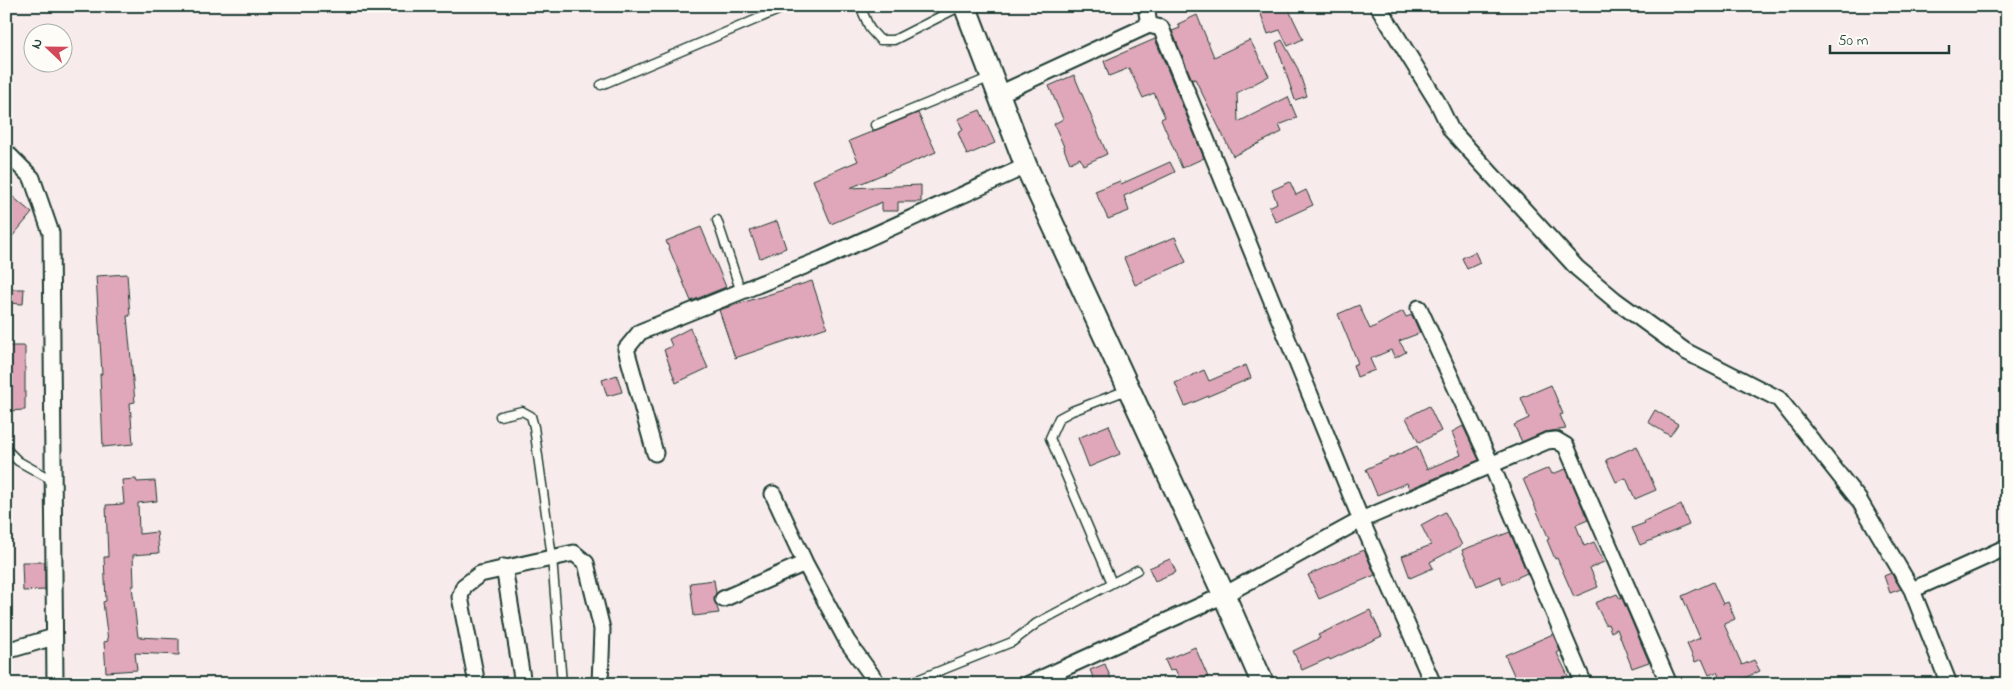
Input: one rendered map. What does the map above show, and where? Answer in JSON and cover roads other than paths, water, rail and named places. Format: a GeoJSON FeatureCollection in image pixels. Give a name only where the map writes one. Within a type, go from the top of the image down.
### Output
{"type":"FeatureCollection","features":[{"type":"Feature","properties":{"kind":"street"},"geometry":{"type":"LineString","coordinates":[[965,6],[1026,166],[1224,595],[1263,684]]}},
{"type":"Feature","properties":{"kind":"street"},"geometry":{"type":"LineString","coordinates":[[1146,6],[1149,26]]}},
{"type":"Feature","properties":{"kind":"street"},"geometry":{"type":"LineString","coordinates":[[1378,6],[1438,103],[1451,130],[1577,268],[1614,300],[1685,351],[1779,400],[1859,500],[1912,590],[1949,684]]}},
{"type":"Feature","properties":{"kind":"street"},"geometry":{"type":"LineString","coordinates":[[994,85],[1149,26],[1161,28],[1361,520],[1433,684]]}},
{"type":"Feature","properties":{"kind":"street"},"geometry":{"type":"LineString","coordinates":[[6,152],[32,178],[50,233],[55,684]]}},
{"type":"Feature","properties":{"kind":"street"},"geometry":{"type":"LineString","coordinates":[[655,453],[626,349],[640,332],[822,259],[1026,166]]}},
{"type":"Feature","properties":{"kind":"street"},"geometry":{"type":"LineString","coordinates":[[1419,308],[1490,464],[1584,684]]}},
{"type":"Feature","properties":{"kind":"street"},"geometry":{"type":"LineString","coordinates":[[1029,684],[1224,595],[1361,520],[1490,464],[1547,441],[1556,440],[1566,446],[1669,684]]}},
{"type":"Feature","properties":{"kind":"street"},"geometry":{"type":"LineString","coordinates":[[773,494],[805,563],[847,642],[878,684]]}},
{"type":"Feature","properties":{"kind":"street"},"geometry":{"type":"LineString","coordinates":[[1912,590],[2007,548]]}},
{"type":"Feature","properties":{"kind":"street"},"geometry":{"type":"LineString","coordinates":[[478,684],[460,597],[464,586],[480,574],[504,567],[574,554],[586,563],[602,629],[600,684]]}},
{"type":"Feature","properties":{"kind":"street"},"geometry":{"type":"LineString","coordinates":[[723,599],[805,563]]}},
{"type":"Feature","properties":{"kind":"street"},"geometry":{"type":"LineString","coordinates":[[504,567],[523,684]]}},
{"type":"Feature","properties":{"kind":"street"},"geometry":{"type":"LineString","coordinates":[[6,651],[54,638]]}},
{"type":"Feature","properties":{"kind":"lane"},"geometry":{"type":"LineString","coordinates":[[601,85],[774,9],[788,6]]}},
{"type":"Feature","properties":{"kind":"lane"},"geometry":{"type":"LineString","coordinates":[[860,6],[870,29],[880,40],[894,40],[961,6]]}},
{"type":"Feature","properties":{"kind":"lane"},"geometry":{"type":"LineString","coordinates":[[875,126],[994,85]]}},
{"type":"Feature","properties":{"kind":"lane"},"geometry":{"type":"LineString","coordinates":[[718,220],[741,292]]}},
{"type":"Feature","properties":{"kind":"lane"},"geometry":{"type":"LineString","coordinates":[[1112,583],[1050,438],[1059,418],[1129,389]]}},
{"type":"Feature","properties":{"kind":"lane"},"geometry":{"type":"LineString","coordinates":[[500,416],[522,412],[531,416],[534,427],[552,557],[562,684]]}},
{"type":"Feature","properties":{"kind":"lane"},"geometry":{"type":"LineString","coordinates":[[6,449],[18,461],[52,480]]}},
{"type":"Feature","properties":{"kind":"lane"},"geometry":{"type":"LineString","coordinates":[[907,684],[1012,642],[1037,623],[1137,570]]}}]}
